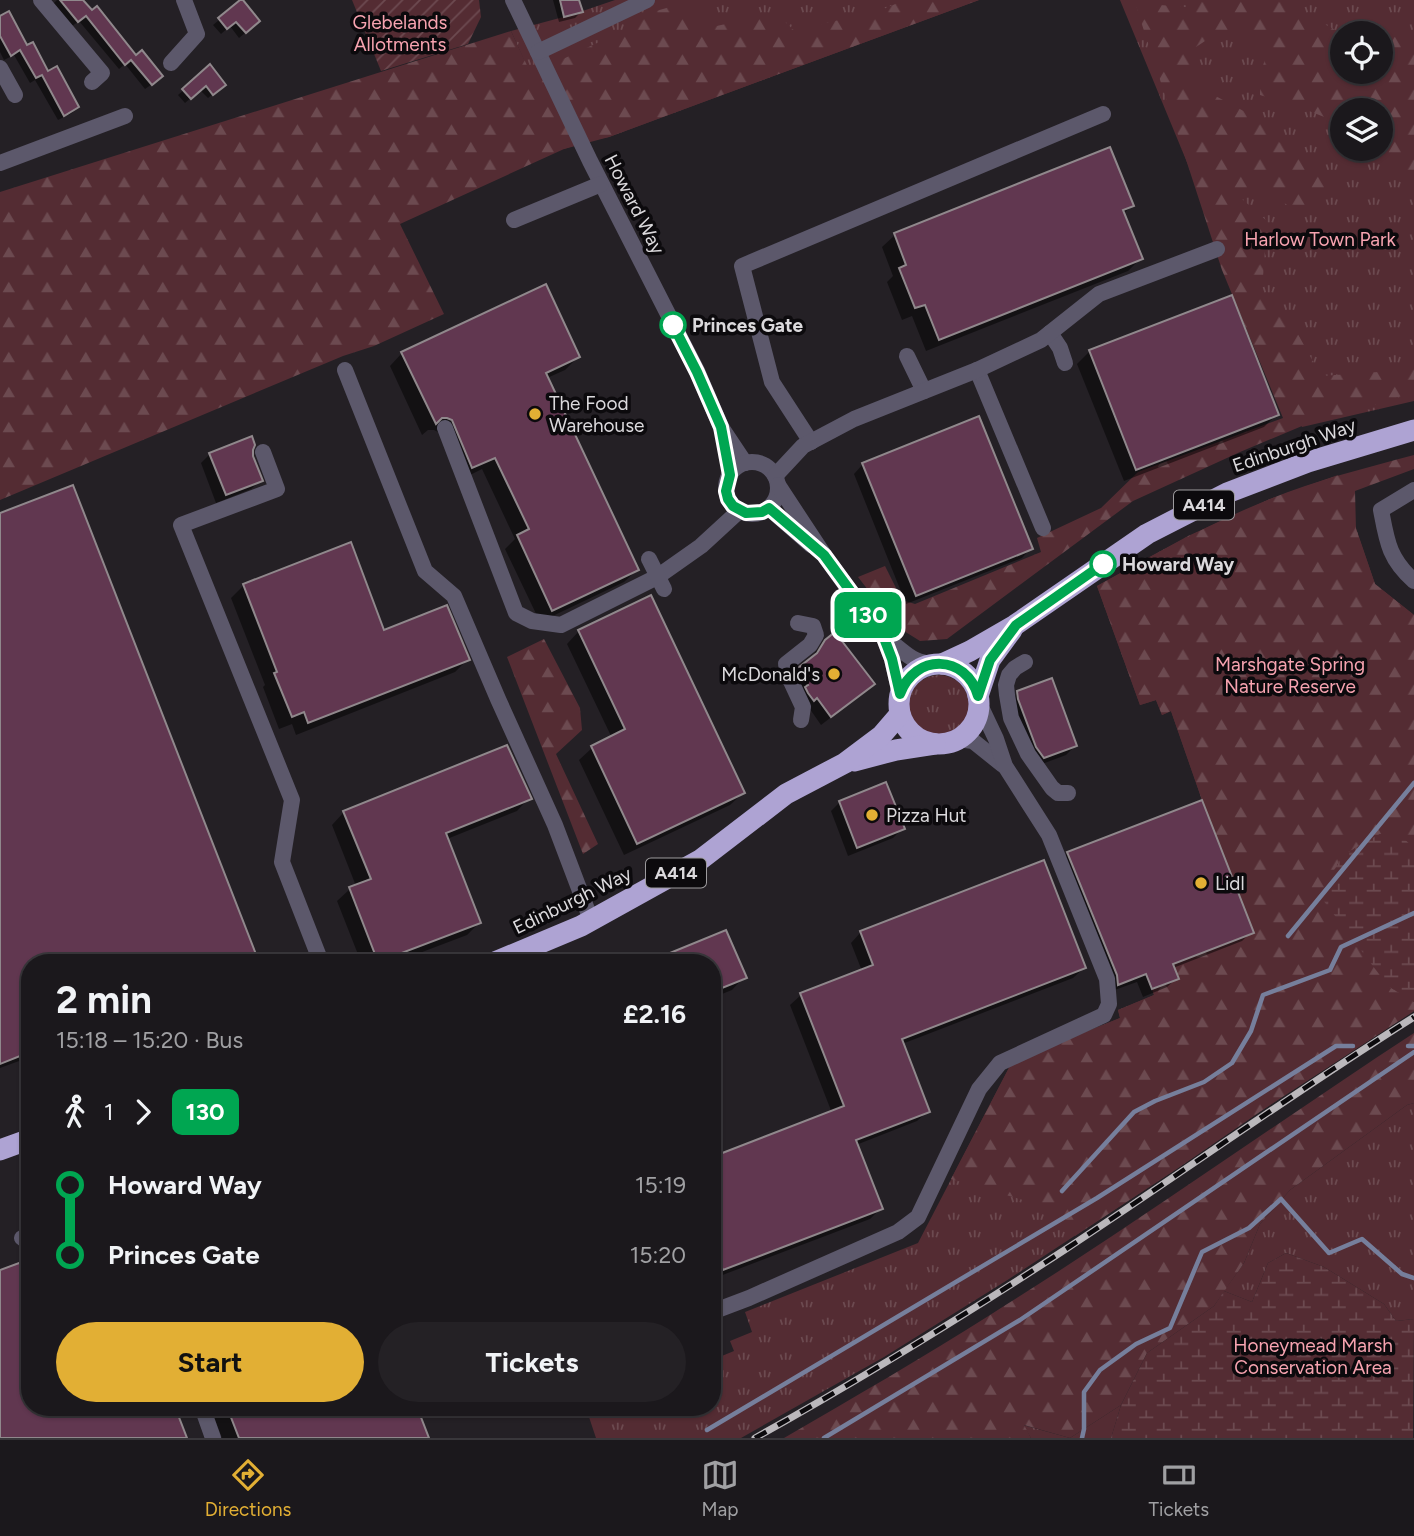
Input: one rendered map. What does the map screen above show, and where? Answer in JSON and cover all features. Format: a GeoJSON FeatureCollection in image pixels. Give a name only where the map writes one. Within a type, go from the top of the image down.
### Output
{"type":"FeatureCollection","features":[{"type":"Feature","properties":{"kind":"highway","name":"Edinburgh Way"},"geometry":{"type":"LineString","coordinates":[[938,664],[970,651],[1016,625],[1147,534],[1227,493],[1308,462],[1414,430]]}},
{"type":"Feature","properties":{"kind":"highway","name":"Edinburgh Way"},"geometry":{"type":"LineString","coordinates":[[979,699],[990,660],[1016,625]]}},
{"type":"Feature","properties":{"kind":"highway"},"geometry":{"type":"LineString","coordinates":[[938,664],[950,665],[963,672],[973,683],[979,699],[974,724],[965,734],[948,741],[920,739],[910,731],[900,704],[907,680],[912,674],[938,664]]}},
{"type":"Feature","properties":{"kind":"highway","name":"Edinburgh Way"},"geometry":{"type":"LineString","coordinates":[[513,954],[592,920],[700,860],[786,794],[845,763],[881,736],[900,704]]}},
{"type":"Feature","properties":{"kind":"highway","name":"Edinburgh Way"},"geometry":{"type":"LineString","coordinates":[[845,763],[895,750],[948,741]]}},
{"type":"Feature","properties":{"kind":"highway"},"geometry":{"type":"LineString","coordinates":[[0,1150],[21,1142]]}},
{"type":"Feature","properties":{"kind":"street"},"geometry":{"type":"LineString","coordinates":[[41,0],[102,73],[92,82]]}},
{"type":"Feature","properties":{"kind":"street"},"geometry":{"type":"LineString","coordinates":[[172,63],[197,34],[184,0]]}},
{"type":"Feature","properties":{"kind":"street","name":"Howard Way"},"geometry":{"type":"LineString","coordinates":[[513,0],[601,184],[697,372],[721,427],[746,463]]}},
{"type":"Feature","properties":{"kind":"street"},"geometry":{"type":"LineString","coordinates":[[538,52],[647,0]]}},
{"type":"Feature","properties":{"kind":"street"},"geometry":{"type":"LineString","coordinates":[[0,68],[15,95]]}},
{"type":"Feature","properties":{"kind":"street"},"geometry":{"type":"LineString","coordinates":[[811,442],[772,382],[741,266],[1103,114]]}},
{"type":"Feature","properties":{"kind":"street"},"geometry":{"type":"LineString","coordinates":[[0,163],[125,116]]}},
{"type":"Feature","properties":{"kind":"street"},"geometry":{"type":"LineString","coordinates":[[514,220],[601,184]]}},
{"type":"Feature","properties":{"kind":"street"},"geometry":{"type":"LineString","coordinates":[[900,704],[892,659],[884,638],[824,555],[776,481],[770,469],[754,462],[734,469],[726,491],[733,506],[739,511],[754,514],[762,512],[774,502],[777,494],[776,481],[803,446],[860,416],[977,370],[1041,340],[1099,294],[1217,249]]}},
{"type":"Feature","properties":{"kind":"street"},"geometry":{"type":"LineString","coordinates":[[1049,333],[1060,348],[1065,363]]}},
{"type":"Feature","properties":{"kind":"street"},"geometry":{"type":"LineString","coordinates":[[907,356],[924,391]]}},
{"type":"Feature","properties":{"kind":"street"},"geometry":{"type":"LineString","coordinates":[[345,370],[425,572],[454,596],[555,825],[592,920]]}},
{"type":"Feature","properties":{"kind":"street"},"geometry":{"type":"LineString","coordinates":[[977,370],[1043,527]]}},
{"type":"Feature","properties":{"kind":"street","name":"Howard Way"},"geometry":{"type":"LineString","coordinates":[[721,427],[730,475]]}},
{"type":"Feature","properties":{"kind":"street"},"geometry":{"type":"LineString","coordinates":[[445,428],[516,613],[532,621],[561,625],[660,583],[739,511]]}},
{"type":"Feature","properties":{"kind":"street"},"geometry":{"type":"LineString","coordinates":[[263,452],[277,489],[181,525],[292,800],[282,862],[318,954]]}},
{"type":"Feature","properties":{"kind":"street"},"geometry":{"type":"LineString","coordinates":[[1414,490],[1381,510],[1388,548],[1403,572],[1414,582]]}},
{"type":"Feature","properties":{"kind":"street"},"geometry":{"type":"LineString","coordinates":[[769,508],[824,555]]}},
{"type":"Feature","properties":{"kind":"street"},"geometry":{"type":"LineString","coordinates":[[649,559],[660,583]]}},
{"type":"Feature","properties":{"kind":"street"},"geometry":{"type":"LineString","coordinates":[[798,623],[813,626],[816,635],[810,645],[786,664],[803,707],[801,720]]}},
{"type":"Feature","properties":{"kind":"street"},"geometry":{"type":"LineString","coordinates":[[884,638],[920,663],[938,664]]}},
{"type":"Feature","properties":{"kind":"street"},"geometry":{"type":"LineString","coordinates":[[1025,662],[1009,675],[1006,685],[1011,718],[1028,754],[1052,788],[1058,793],[1068,793]]}},
{"type":"Feature","properties":{"kind":"street"},"geometry":{"type":"LineString","coordinates":[[721,1308],[898,1232],[918,1217],[979,1089],[1000,1063],[1104,1015],[1109,1004],[1107,979],[1049,835],[1005,766],[979,699]]}},
{"type":"Feature","properties":{"kind":"street"},"geometry":{"type":"LineString","coordinates":[[948,741],[973,741],[1005,766]]}},
{"type":"Feature","properties":{"kind":"street"},"geometry":{"type":"LineString","coordinates":[[205,1416],[213,1438]]}},
{"type":"Feature","properties":{"kind":"green space","name":"Glebelands Allotments"},"geometry":{"type":"Polygon","coordinates":[[[352,0],[479,0],[481,17],[468,44],[381,71],[352,0]]]}},
{"type":"Feature","properties":{"kind":"green space"},"geometry":{"type":"Polygon","coordinates":[[[615,0],[979,0],[609,137],[564,149],[511,31],[615,0]]]}},
{"type":"Feature","properties":{"kind":"green space"},"geometry":{"type":"Polygon","coordinates":[[[905,0],[979,0],[609,137],[564,149],[400,224],[444,314],[374,346],[343,356],[0,500],[0,192],[511,31],[531,74],[612,36],[656,11],[684,3],[712,27],[753,18],[779,16],[804,40],[822,24],[881,10],[905,0]]]}},
{"type":"Feature","properties":{"kind":"green space","name":"Harlow Town Park"},"geometry":{"type":"Polygon","coordinates":[[[1120,0],[1414,0],[1414,401],[1302,427],[1229,264],[1120,0]]]}},
{"type":"Feature","properties":{"kind":"green space"},"geometry":{"type":"Polygon","coordinates":[[[1134,0],[1158,0],[1160,5],[1186,7],[1205,0],[1280,0],[1330,27],[1330,84],[1393,84],[1393,37],[1414,31],[1414,192],[1384,161],[1393,161],[1393,98],[1330,98],[1330,119],[1260,95],[1260,75],[1267,53],[1245,32],[1211,37],[1190,51],[1195,85],[1251,115],[1337,188],[1296,210],[1255,186],[1233,191],[1267,221],[1262,291],[1294,327],[1321,376],[1407,370],[1414,362],[1414,392],[1302,426],[1133,501],[947,639],[920,641],[896,626],[858,577],[885,566],[902,600],[915,604],[1041,552],[1037,538],[1101,508],[1138,472],[1283,418],[1222,270],[1134,0]]]}},
{"type":"Feature","properties":{"kind":"green space","name":"Marshgate Spring Nature Reserve"},"geometry":{"type":"Polygon","coordinates":[[[1414,455],[1414,469],[1355,491],[1356,529],[1375,584],[1414,615],[1414,848],[1401,836],[1380,834],[1343,855],[1328,880],[1388,986],[1414,1002],[1414,1011],[1075,1236],[1061,1211],[951,1179],[1012,1062],[1120,1018],[1118,1010],[1154,995],[1152,989],[1173,964],[1253,932],[1171,711],[1162,715],[1156,700],[1140,705],[1097,586],[1248,508],[1323,480],[1414,455]]]}},
{"type":"Feature","properties":{"kind":"green space","name":"Marshgate Spring Nature Reserve"},"geometry":{"type":"Polygon","coordinates":[[[1338,475],[1375,584],[1414,615],[1414,1011],[1009,1279],[884,1357],[741,1438],[596,1438],[589,1416],[721,1416],[721,1356],[734,1351],[730,1341],[752,1332],[745,1312],[918,1243],[1012,1062],[1120,1018],[1118,1010],[1154,995],[1152,989],[1253,933],[1171,711],[1162,715],[1156,700],[1140,705],[1097,586],[1188,536],[1270,499],[1338,475]]]}},
{"type":"Feature","properties":{"kind":"green space"},"geometry":{"type":"Polygon","coordinates":[[[544,639],[580,708],[582,730],[556,754],[598,844],[583,854],[507,657],[544,639]]]}},
{"type":"Feature","properties":{"kind":"green space"},"geometry":{"type":"Polygon","coordinates":[[[939,675],[956,680],[964,688],[969,705],[964,722],[956,730],[939,735],[922,730],[914,722],[909,705],[914,688],[922,680],[939,675]]]}},
{"type":"Feature","properties":{"kind":"green space"},"geometry":{"type":"Polygon","coordinates":[[[1380,834],[1401,836],[1414,848],[1414,1002],[1388,986],[1323,900],[1328,881],[1343,855],[1380,834]]]}},
{"type":"Feature","properties":{"kind":"green space"},"geometry":{"type":"Polygon","coordinates":[[[1414,1033],[1414,1103],[1407,1105],[1290,1190],[1260,1224],[1244,1263],[1214,1306],[1147,1353],[1121,1405],[1070,1438],[1024,1425],[1031,1438],[784,1438],[939,1347],[1044,1281],[1414,1033]]]}},
{"type":"Feature","properties":{"kind":"green space"},"geometry":{"type":"Polygon","coordinates":[[[1414,1103],[1414,1319],[1396,1321],[1384,1304],[1324,1267],[1286,1253],[1268,1263],[1252,1302],[1224,1291],[1244,1263],[1260,1224],[1290,1190],[1407,1105],[1414,1103]]]}},
{"type":"Feature","properties":{"kind":"green space","name":"Honeymead Marsh Conservation Area"},"geometry":{"type":"Polygon","coordinates":[[[1286,1253],[1324,1267],[1384,1304],[1396,1321],[1414,1319],[1413,1438],[1111,1438],[1121,1405],[1147,1353],[1214,1306],[1224,1291],[1252,1302],[1268,1263],[1286,1253]]]}},
{"type":"Feature","properties":{"kind":"green space"},"geometry":{"type":"Polygon","coordinates":[[[1121,1405],[1111,1438],[1070,1438],[1121,1405]]]}},
{"type":"Feature","properties":{"kind":"green space"},"geometry":{"type":"Polygon","coordinates":[[[1023,1425],[1070,1438],[1031,1438],[1023,1425]]]}},
{"type":"Feature","properties":{"kind":"building"},"geometry":{"type":"Polygon","coordinates":[[[60,0],[83,0],[92,10],[97,6],[136,55],[142,50],[163,76],[152,85],[131,60],[125,65],[86,16],[78,22],[60,0]]]}},
{"type":"Feature","properties":{"kind":"building"},"geometry":{"type":"Polygon","coordinates":[[[243,0],[260,21],[246,33],[236,22],[227,29],[218,18],[243,0]]]}},
{"type":"Feature","properties":{"kind":"building"},"geometry":{"type":"Polygon","coordinates":[[[560,0],[579,0],[583,12],[564,17],[560,0]]]}},
{"type":"Feature","properties":{"kind":"building"},"geometry":{"type":"Polygon","coordinates":[[[9,11],[27,45],[33,42],[48,71],[57,66],[79,107],[64,116],[42,75],[36,78],[20,50],[11,56],[0,36],[0,16],[9,11]]]}},
{"type":"Feature","properties":{"kind":"building"},"geometry":{"type":"Polygon","coordinates":[[[210,64],[226,85],[213,95],[206,86],[191,99],[182,89],[210,64]]]}},
{"type":"Feature","properties":{"kind":"building"},"geometry":{"type":"Polygon","coordinates":[[[1110,147],[1134,206],[1123,210],[1143,259],[939,340],[925,305],[915,308],[899,268],[906,265],[894,233],[1110,147]]]}},
{"type":"Feature","properties":{"kind":"building"},"geometry":{"type":"Polygon","coordinates":[[[546,284],[580,357],[546,373],[639,570],[552,611],[517,535],[529,529],[495,458],[472,468],[452,420],[442,418],[436,424],[401,352],[546,284]]]}},
{"type":"Feature","properties":{"kind":"building"},"geometry":{"type":"Polygon","coordinates":[[[1232,295],[1279,415],[1136,470],[1089,350],[1232,295]]]}},
{"type":"Feature","properties":{"kind":"building"},"geometry":{"type":"Polygon","coordinates":[[[979,416],[1033,549],[916,596],[862,463],[979,416]]]}},
{"type":"Feature","properties":{"kind":"building"},"geometry":{"type":"Polygon","coordinates":[[[252,436],[255,445],[253,456],[263,481],[226,495],[209,453],[252,436]]]}},
{"type":"Feature","properties":{"kind":"building"},"geometry":{"type":"Polygon","coordinates":[[[73,485],[256,954],[21,954],[21,1056],[0,1064],[0,513],[73,485]]]}},
{"type":"Feature","properties":{"kind":"building"},"geometry":{"type":"Polygon","coordinates":[[[351,542],[384,630],[447,605],[470,660],[308,723],[304,712],[292,717],[243,584],[351,542]]]}},
{"type":"Feature","properties":{"kind":"building"},"geometry":{"type":"Polygon","coordinates":[[[651,595],[745,793],[637,844],[591,746],[625,729],[578,630],[651,595]]]}},
{"type":"Feature","properties":{"kind":"building","name":"McDonald's"},"geometry":{"type":"Polygon","coordinates":[[[835,632],[875,684],[831,717],[817,698],[814,701],[808,693],[805,687],[808,685],[798,668],[817,653],[825,640],[835,632]]]}},
{"type":"Feature","properties":{"kind":"building"},"geometry":{"type":"Polygon","coordinates":[[[1052,678],[1077,746],[1044,758],[1036,747],[1017,691],[1052,678]]]}},
{"type":"Feature","properties":{"kind":"building"},"geometry":{"type":"Polygon","coordinates":[[[507,745],[532,799],[446,833],[481,923],[399,954],[375,954],[349,887],[371,879],[343,811],[507,745]]]}},
{"type":"Feature","properties":{"kind":"building","name":"Pizza Hut"},"geometry":{"type":"Polygon","coordinates":[[[886,782],[905,829],[857,848],[839,801],[886,782]]]}},
{"type":"Feature","properties":{"kind":"building"},"geometry":{"type":"Polygon","coordinates":[[[1202,800],[1254,933],[1173,964],[1179,979],[1152,989],[1146,974],[1118,985],[1117,975],[1067,852],[1202,800]]]}},
{"type":"Feature","properties":{"kind":"building"},"geometry":{"type":"Polygon","coordinates":[[[1044,860],[1086,968],[902,1039],[930,1112],[856,1140],[883,1209],[723,1270],[721,1154],[844,1106],[800,993],[873,965],[860,931],[1044,860]]]}},
{"type":"Feature","properties":{"kind":"building"},"geometry":{"type":"Polygon","coordinates":[[[726,930],[747,978],[721,988],[721,954],[668,954],[726,930]]]}},
{"type":"Feature","properties":{"kind":"building"},"geometry":{"type":"Polygon","coordinates":[[[21,1262],[21,1416],[178,1416],[187,1438],[0,1438],[0,1270],[21,1262]]]}},
{"type":"Feature","properties":{"kind":"building"},"geometry":{"type":"Polygon","coordinates":[[[230,1416],[420,1416],[429,1438],[239,1438],[230,1416]]]}},
{"type":"Feature","properties":{"kind":"waterway"},"geometry":{"type":"LineString","coordinates":[[1288,936],[1414,783]]}},
{"type":"Feature","properties":{"kind":"waterway"},"geometry":{"type":"LineString","coordinates":[[1062,1191],[1134,1112],[1204,1082],[1232,1063],[1251,1031],[1263,995],[1330,970],[1341,947],[1414,913]]}},
{"type":"Feature","properties":{"kind":"waterway"},"geometry":{"type":"LineString","coordinates":[[707,1430],[1097,1198],[1336,1046],[1353,1046]]}},
{"type":"Feature","properties":{"kind":"waterway"},"geometry":{"type":"LineString","coordinates":[[1408,1046],[1414,1046]]}},
{"type":"Feature","properties":{"kind":"waterway"},"geometry":{"type":"LineString","coordinates":[[824,1438],[1020,1320],[1414,1052]]}},
{"type":"Feature","properties":{"kind":"waterway"},"geometry":{"type":"LineString","coordinates":[[1082,1438],[1084,1392],[1100,1370],[1136,1344],[1170,1328],[1202,1252],[1249,1228],[1281,1199],[1329,1253],[1362,1239],[1402,1274],[1414,1278]]}},
{"type":"Feature","properties":{"kind":"railway"},"geometry":{"type":"LineString","coordinates":[[755,1438],[873,1370],[1028,1274],[1414,1017]]}},
{"type":"Feature","properties":{"kind":"bus line","name":"130"},"geometry":{"type":"LineString","coordinates":[[673,325],[721,427],[730,475],[726,491],[728,499],[739,511],[746,513],[754,514],[769,508],[824,555],[884,638],[900,694],[912,674],[926,666],[942,664],[957,668],[969,677],[978,696],[990,660],[1016,625],[1103,564]]}},
{"type":"Feature","properties":{"kind":"place","name":"Princes Gate"},"geometry":{"type":"Point","coordinates":[673,325]}},
{"type":"Feature","properties":{"kind":"place","name":"The Food Warehouse"},"geometry":{"type":"Point","coordinates":[535,414]}},
{"type":"Feature","properties":{"kind":"place","name":"Howard Way"},"geometry":{"type":"Point","coordinates":[1103,564]}},
{"type":"Feature","properties":{"kind":"place","name":"McDonald's"},"geometry":{"type":"Point","coordinates":[834,674]}},
{"type":"Feature","properties":{"kind":"place","name":"Pizza Hut"},"geometry":{"type":"Point","coordinates":[872,815]}},
{"type":"Feature","properties":{"kind":"place","name":"Lidl"},"geometry":{"type":"Point","coordinates":[1201,883]}}]}
